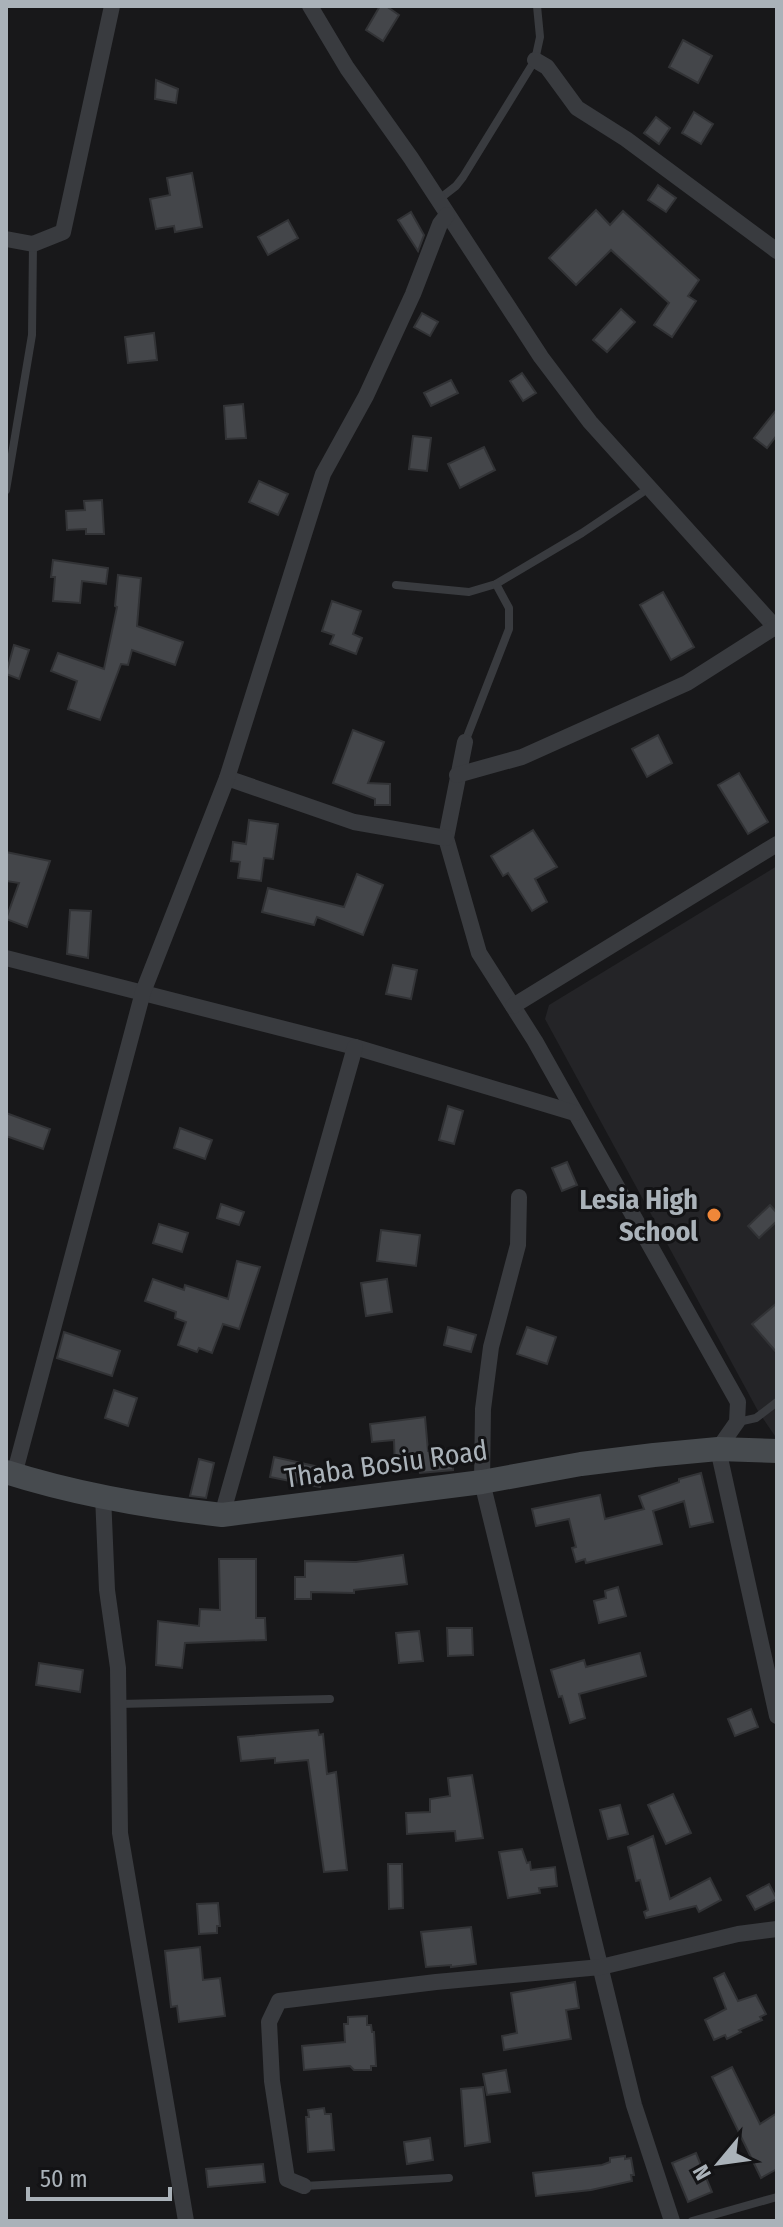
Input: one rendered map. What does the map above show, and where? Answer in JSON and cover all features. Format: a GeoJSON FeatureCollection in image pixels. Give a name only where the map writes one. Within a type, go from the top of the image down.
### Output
{"type":"FeatureCollection","features":[{"type":"Feature","properties":{"kind":"street"},"geometry":{"type":"LineString","coordinates":[[6,239],[33,244],[63,232],[112,6]]}},
{"type":"Feature","properties":{"kind":"street"},"geometry":{"type":"LineString","coordinates":[[310,6],[347,68],[411,158],[541,357],[590,422],[776,628],[687,683],[522,757],[457,775]]}},
{"type":"Feature","properties":{"kind":"street"},"geometry":{"type":"LineString","coordinates":[[535,60],[547,67],[577,108],[699,191],[777,251]]}},
{"type":"Feature","properties":{"kind":"street"},"geometry":{"type":"LineString","coordinates":[[10,1474],[143,992],[227,778],[323,474],[366,396],[418,282],[440,224],[447,215]]}},
{"type":"Feature","properties":{"kind":"street"},"geometry":{"type":"LineString","coordinates":[[465,742],[446,838],[479,953],[575,1113],[738,1402],[737,1422],[718,1449],[777,1716]]}},
{"type":"Feature","properties":{"kind":"street"},"geometry":{"type":"LineString","coordinates":[[227,778],[354,822],[446,838]]}},
{"type":"Feature","properties":{"kind":"street"},"geometry":{"type":"LineString","coordinates":[[513,1006],[777,844]]}},
{"type":"Feature","properties":{"kind":"street"},"geometry":{"type":"LineString","coordinates":[[6,958],[355,1047],[575,1113]]}},
{"type":"Feature","properties":{"kind":"street"},"geometry":{"type":"LineString","coordinates":[[222,1515],[355,1047]]}},
{"type":"Feature","properties":{"kind":"street"},"geometry":{"type":"LineString","coordinates":[[519,1197],[518,1245],[491,1347],[483,1409],[482,1482],[634,2105],[672,2221]]}},
{"type":"Feature","properties":{"kind":"street","name":"Thaba Bosiu Road"},"geometry":{"type":"LineString","coordinates":[[10,1474],[180,1510],[222,1515],[482,1482],[581,1464],[718,1449],[777,1451]]}},
{"type":"Feature","properties":{"kind":"street"},"geometry":{"type":"LineString","coordinates":[[103,1495],[107,1590],[118,1668],[120,1833],[186,2221]]}},
{"type":"Feature","properties":{"kind":"street"},"geometry":{"type":"LineString","coordinates":[[304,2186],[287,2179],[272,2081],[269,2022],[279,2001],[436,1982],[601,1967],[738,1934],[777,1929]]}},
{"type":"Feature","properties":{"kind":"lane"},"geometry":{"type":"LineString","coordinates":[[438,200],[463,177],[535,60],[540,37],[537,6]]}},
{"type":"Feature","properties":{"kind":"lane"},"geometry":{"type":"LineString","coordinates":[[6,490],[32,335],[33,244]]}},
{"type":"Feature","properties":{"kind":"lane"},"geometry":{"type":"LineString","coordinates":[[396,585],[469,592],[496,584],[582,533],[649,487]]}},
{"type":"Feature","properties":{"kind":"lane"},"geometry":{"type":"LineString","coordinates":[[465,742],[509,629],[509,608],[496,584]]}},
{"type":"Feature","properties":{"kind":"lane"},"geometry":{"type":"LineString","coordinates":[[737,1422],[756,1418],[777,1402]]}},
{"type":"Feature","properties":{"kind":"lane"},"geometry":{"type":"LineString","coordinates":[[119,1704],[330,1699]]}},
{"type":"Feature","properties":{"kind":"lane"},"geometry":{"type":"LineString","coordinates":[[304,2186],[449,2178]]}},
{"type":"Feature","properties":{"kind":"lane"},"geometry":{"type":"LineString","coordinates":[[692,2221],[777,2197]]}},
{"type":"Feature","properties":{"kind":"shaded area","name":"Lesia High School"},"geometry":{"type":"Polygon","coordinates":[[[777,866],[777,1439],[758,1411],[545,1019],[549,1005],[777,866]]]}},
{"type":"Feature","properties":{"kind":"building"},"geometry":{"type":"Polygon","coordinates":[[[380,6],[386,6],[399,15],[383,41],[366,30],[380,6]]]}},
{"type":"Feature","properties":{"kind":"building"},"geometry":{"type":"Polygon","coordinates":[[[683,40],[712,56],[698,83],[669,67],[683,40]]]}},
{"type":"Feature","properties":{"kind":"building"},"geometry":{"type":"Polygon","coordinates":[[[156,80],[178,89],[176,103],[155,99],[156,80]]]}},
{"type":"Feature","properties":{"kind":"building"},"geometry":{"type":"Polygon","coordinates":[[[694,112],[713,124],[701,144],[682,133],[694,112]]]}},
{"type":"Feature","properties":{"kind":"building"},"geometry":{"type":"Polygon","coordinates":[[[656,117],[670,128],[659,144],[644,133],[656,117]]]}},
{"type":"Feature","properties":{"kind":"building"},"geometry":{"type":"Polygon","coordinates":[[[192,173],[202,227],[175,232],[174,226],[156,229],[150,199],[170,195],[167,178],[192,173]]]}},
{"type":"Feature","properties":{"kind":"building"},"geometry":{"type":"Polygon","coordinates":[[[658,185],[676,198],[666,212],[648,200],[658,185]]]}},
{"type":"Feature","properties":{"kind":"building"},"geometry":{"type":"Polygon","coordinates":[[[596,210],[610,225],[623,211],[699,280],[688,296],[696,301],[672,337],[654,325],[669,303],[611,250],[576,285],[549,258],[596,210]]]}},
{"type":"Feature","properties":{"kind":"building"},"geometry":{"type":"Polygon","coordinates":[[[411,212],[424,235],[418,251],[398,220],[411,212]]]}},
{"type":"Feature","properties":{"kind":"building"},"geometry":{"type":"Polygon","coordinates":[[[288,220],[298,238],[268,255],[258,237],[288,220]]]}},
{"type":"Feature","properties":{"kind":"building"},"geometry":{"type":"Polygon","coordinates":[[[621,309],[635,322],[607,352],[593,340],[621,309]]]}},
{"type":"Feature","properties":{"kind":"building"},"geometry":{"type":"Polygon","coordinates":[[[422,313],[438,322],[430,336],[414,327],[422,313]]]}},
{"type":"Feature","properties":{"kind":"building"},"geometry":{"type":"Polygon","coordinates":[[[154,333],[157,360],[128,363],[125,337],[154,333]]]}},
{"type":"Feature","properties":{"kind":"building"},"geometry":{"type":"Polygon","coordinates":[[[522,373],[536,393],[523,401],[510,381],[522,373]]]}},
{"type":"Feature","properties":{"kind":"building"},"geometry":{"type":"Polygon","coordinates":[[[451,380],[458,393],[431,406],[424,393],[451,380]]]}},
{"type":"Feature","properties":{"kind":"building"},"geometry":{"type":"Polygon","coordinates":[[[243,404],[246,438],[226,439],[224,406],[243,404]]]}},
{"type":"Feature","properties":{"kind":"building"},"geometry":{"type":"Polygon","coordinates":[[[777,409],[777,435],[767,448],[754,438],[777,409]]]}},
{"type":"Feature","properties":{"kind":"building"},"geometry":{"type":"Polygon","coordinates":[[[413,436],[431,438],[427,471],[409,469],[413,436]]]}},
{"type":"Feature","properties":{"kind":"building"},"geometry":{"type":"Polygon","coordinates":[[[484,447],[495,470],[460,488],[448,464],[484,447]]]}},
{"type":"Feature","properties":{"kind":"building"},"geometry":{"type":"Polygon","coordinates":[[[259,481],[288,494],[278,515],[249,502],[259,481]]]}},
{"type":"Feature","properties":{"kind":"building"},"geometry":{"type":"Polygon","coordinates":[[[102,500],[104,534],[86,534],[86,529],[67,530],[66,511],[85,510],[84,501],[102,500]]]}},
{"type":"Feature","properties":{"kind":"building"},"geometry":{"type":"Polygon","coordinates":[[[53,560],[108,568],[106,584],[82,581],[80,603],[53,601],[53,560]]]}},
{"type":"Feature","properties":{"kind":"building"},"geometry":{"type":"Polygon","coordinates":[[[118,575],[141,578],[137,626],[183,642],[175,665],[132,650],[128,665],[121,664],[100,720],[68,709],[77,681],[51,671],[58,653],[104,669],[117,607],[118,575]]]}},
{"type":"Feature","properties":{"kind":"building"},"geometry":{"type":"Polygon","coordinates":[[[663,592],[694,647],[671,660],[640,605],[663,592]]]}},
{"type":"Feature","properties":{"kind":"building"},"geometry":{"type":"Polygon","coordinates":[[[332,601],[361,611],[353,634],[362,638],[356,654],[330,644],[334,635],[322,631],[332,601]]]}},
{"type":"Feature","properties":{"kind":"building"},"geometry":{"type":"Polygon","coordinates":[[[14,645],[29,650],[19,679],[6,674],[14,645]]]}},
{"type":"Feature","properties":{"kind":"building"},"geometry":{"type":"Polygon","coordinates":[[[353,730],[384,742],[368,783],[390,784],[390,805],[375,805],[375,799],[333,783],[353,730]]]}},
{"type":"Feature","properties":{"kind":"building"},"geometry":{"type":"Polygon","coordinates":[[[658,735],[672,763],[647,777],[632,749],[658,735]]]}},
{"type":"Feature","properties":{"kind":"building"},"geometry":{"type":"Polygon","coordinates":[[[739,773],[768,822],[748,834],[718,785],[739,773]]]}},
{"type":"Feature","properties":{"kind":"building"},"geometry":{"type":"Polygon","coordinates":[[[249,820],[278,824],[273,859],[264,858],[261,881],[238,878],[240,862],[231,861],[233,842],[246,844],[249,820]]]}},
{"type":"Feature","properties":{"kind":"building"},"geometry":{"type":"Polygon","coordinates":[[[533,830],[557,867],[535,879],[547,902],[532,911],[508,873],[503,876],[491,856],[533,830]]]}},
{"type":"Feature","properties":{"kind":"building"},"geometry":{"type":"Polygon","coordinates":[[[6,852],[50,861],[27,927],[6,919],[19,883],[6,881],[6,852]]]}},
{"type":"Feature","properties":{"kind":"building"},"geometry":{"type":"Polygon","coordinates":[[[357,874],[383,885],[363,935],[317,917],[314,925],[262,912],[268,888],[344,907],[357,874]]]}},
{"type":"Feature","properties":{"kind":"building"},"geometry":{"type":"Polygon","coordinates":[[[70,910],[91,911],[88,958],[67,954],[70,910]]]}},
{"type":"Feature","properties":{"kind":"building"},"geometry":{"type":"Polygon","coordinates":[[[393,965],[417,970],[411,999],[386,994],[393,965]]]}},
{"type":"Feature","properties":{"kind":"building"},"geometry":{"type":"Polygon","coordinates":[[[448,1106],[463,1111],[454,1144],[439,1140],[448,1106]]]}},
{"type":"Feature","properties":{"kind":"building"},"geometry":{"type":"Polygon","coordinates":[[[6,1113],[50,1129],[43,1149],[6,1136],[6,1113]]]}},
{"type":"Feature","properties":{"kind":"building"},"geometry":{"type":"Polygon","coordinates":[[[180,1128],[212,1140],[205,1159],[174,1148],[180,1128]]]}},
{"type":"Feature","properties":{"kind":"building"},"geometry":{"type":"Polygon","coordinates":[[[567,1162],[577,1185],[562,1191],[552,1168],[567,1162]]]}},
{"type":"Feature","properties":{"kind":"building"},"geometry":{"type":"Polygon","coordinates":[[[221,1204],[244,1212],[239,1225],[217,1218],[221,1204]]]}},
{"type":"Feature","properties":{"kind":"building"},"geometry":{"type":"Polygon","coordinates":[[[770,1205],[777,1213],[777,1221],[759,1238],[748,1226],[770,1205]]]}},
{"type":"Feature","properties":{"kind":"building"},"geometry":{"type":"Polygon","coordinates":[[[159,1224],[188,1233],[182,1252],[153,1243],[159,1224]]]}},
{"type":"Feature","properties":{"kind":"building"},"geometry":{"type":"Polygon","coordinates":[[[381,1230],[420,1235],[416,1266],[377,1261],[381,1230]]]}},
{"type":"Feature","properties":{"kind":"building"},"geometry":{"type":"Polygon","coordinates":[[[237,1261],[260,1267],[239,1329],[223,1324],[212,1353],[199,1348],[197,1352],[178,1345],[186,1322],[175,1318],[176,1312],[145,1301],[153,1279],[184,1290],[185,1285],[228,1299],[237,1261]]]}},
{"type":"Feature","properties":{"kind":"building"},"geometry":{"type":"Polygon","coordinates":[[[387,1279],[392,1312],[366,1316],[361,1283],[387,1279]]]}},
{"type":"Feature","properties":{"kind":"building"},"geometry":{"type":"Polygon","coordinates":[[[777,1303],[777,1353],[752,1324],[777,1303]]]}},
{"type":"Feature","properties":{"kind":"building"},"geometry":{"type":"Polygon","coordinates":[[[448,1327],[476,1335],[471,1352],[444,1345],[448,1327]]]}},
{"type":"Feature","properties":{"kind":"building"},"geometry":{"type":"Polygon","coordinates":[[[527,1327],[556,1337],[547,1364],[517,1354],[527,1327]]]}},
{"type":"Feature","properties":{"kind":"building"},"geometry":{"type":"Polygon","coordinates":[[[64,1332],[120,1351],[112,1376],[57,1358],[64,1332]]]}},
{"type":"Feature","properties":{"kind":"building"},"geometry":{"type":"Polygon","coordinates":[[[114,1390],[137,1398],[128,1426],[105,1418],[114,1390]]]}},
{"type":"Feature","properties":{"kind":"building"},"geometry":{"type":"Polygon","coordinates":[[[425,1417],[428,1451],[452,1449],[453,1470],[420,1473],[419,1469],[395,1469],[394,1440],[372,1442],[370,1424],[425,1417]]]}},
{"type":"Feature","properties":{"kind":"building"},"geometry":{"type":"Polygon","coordinates":[[[274,1457],[324,1468],[320,1487],[270,1477],[274,1457]]]}},
{"type":"Feature","properties":{"kind":"building"},"geometry":{"type":"Polygon","coordinates":[[[199,1459],[214,1463],[206,1498],[190,1496],[199,1459]]]}},
{"type":"Feature","properties":{"kind":"building"},"geometry":{"type":"Polygon","coordinates":[[[701,1473],[713,1522],[690,1527],[684,1501],[653,1511],[662,1544],[586,1563],[585,1559],[576,1562],[572,1548],[576,1547],[569,1519],[536,1526],[532,1509],[600,1495],[605,1519],[644,1509],[639,1496],[701,1473]]]}},
{"type":"Feature","properties":{"kind":"building"},"geometry":{"type":"Polygon","coordinates":[[[403,1555],[407,1584],[354,1590],[354,1593],[311,1592],[311,1599],[295,1599],[295,1577],[305,1577],[305,1561],[356,1562],[403,1555]]]}},
{"type":"Feature","properties":{"kind":"building"},"geometry":{"type":"Polygon","coordinates":[[[219,1559],[256,1559],[256,1618],[265,1618],[266,1640],[185,1643],[182,1668],[156,1665],[158,1621],[199,1626],[200,1609],[220,1610],[219,1559]]]}},
{"type":"Feature","properties":{"kind":"building"},"geometry":{"type":"Polygon","coordinates":[[[618,1587],[626,1616],[599,1623],[594,1601],[606,1598],[605,1591],[618,1587]]]}},
{"type":"Feature","properties":{"kind":"building"},"geometry":{"type":"Polygon","coordinates":[[[447,1628],[472,1628],[473,1655],[448,1656],[447,1628]]]}},
{"type":"Feature","properties":{"kind":"building"},"geometry":{"type":"Polygon","coordinates":[[[419,1631],[423,1661],[399,1663],[396,1633],[419,1631]]]}},
{"type":"Feature","properties":{"kind":"building"},"geometry":{"type":"Polygon","coordinates":[[[640,1653],[646,1676],[579,1694],[585,1718],[570,1723],[551,1670],[584,1660],[586,1667],[640,1653]]]}},
{"type":"Feature","properties":{"kind":"building"},"geometry":{"type":"Polygon","coordinates":[[[39,1663],[83,1670],[80,1692],[36,1685],[39,1663]]]}},
{"type":"Feature","properties":{"kind":"building"},"geometry":{"type":"Polygon","coordinates":[[[751,1709],[758,1727],[735,1736],[728,1719],[751,1709]]]}},
{"type":"Feature","properties":{"kind":"building"},"geometry":{"type":"Polygon","coordinates":[[[318,1730],[319,1735],[323,1734],[327,1774],[336,1772],[347,1870],[324,1872],[308,1760],[275,1763],[275,1758],[241,1761],[238,1737],[318,1730]]]}},
{"type":"Feature","properties":{"kind":"building"},"geometry":{"type":"Polygon","coordinates":[[[472,1775],[483,1838],[456,1841],[455,1831],[407,1834],[406,1813],[430,1812],[430,1799],[450,1796],[448,1778],[472,1775]]]}},
{"type":"Feature","properties":{"kind":"building"},"geometry":{"type":"Polygon","coordinates":[[[673,1794],[691,1833],[666,1844],[648,1805],[673,1794]]]}},
{"type":"Feature","properties":{"kind":"building"},"geometry":{"type":"Polygon","coordinates":[[[620,1805],[628,1834],[608,1839],[600,1810],[620,1805]]]}},
{"type":"Feature","properties":{"kind":"building"},"geometry":{"type":"Polygon","coordinates":[[[653,1836],[670,1899],[710,1878],[721,1900],[699,1912],[696,1906],[646,1918],[644,1912],[648,1910],[640,1880],[636,1881],[628,1847],[653,1836]]]}},
{"type":"Feature","properties":{"kind":"building"},"geometry":{"type":"Polygon","coordinates":[[[522,1849],[531,1870],[555,1867],[557,1886],[539,1888],[540,1893],[508,1898],[499,1852],[522,1849]]]}},
{"type":"Feature","properties":{"kind":"building"},"geometry":{"type":"Polygon","coordinates":[[[388,1864],[402,1864],[403,1908],[389,1909],[388,1864]]]}},
{"type":"Feature","properties":{"kind":"building"},"geometry":{"type":"Polygon","coordinates":[[[769,1884],[777,1899],[755,1910],[747,1896],[769,1884]]]}},
{"type":"Feature","properties":{"kind":"building"},"geometry":{"type":"Polygon","coordinates":[[[218,1903],[220,1926],[217,1926],[217,1933],[199,1934],[197,1904],[218,1903]]]}},
{"type":"Feature","properties":{"kind":"building"},"geometry":{"type":"Polygon","coordinates":[[[471,1927],[476,1964],[426,1967],[421,1932],[471,1927]]]}},
{"type":"Feature","properties":{"kind":"building"},"geometry":{"type":"Polygon","coordinates":[[[200,1947],[203,1980],[220,1978],[225,2016],[179,2022],[177,2006],[171,2007],[165,1951],[200,1947]]]}},
{"type":"Feature","properties":{"kind":"building"},"geometry":{"type":"Polygon","coordinates":[[[724,1973],[738,2001],[756,1995],[766,2014],[760,2017],[762,2020],[727,2039],[725,2035],[714,2040],[705,2020],[726,2009],[714,1978],[724,1973]]]}},
{"type":"Feature","properties":{"kind":"building"},"geometry":{"type":"Polygon","coordinates":[[[575,1982],[579,2008],[566,2010],[571,2039],[504,2050],[502,2036],[517,2033],[511,1993],[575,1982]]]}},
{"type":"Feature","properties":{"kind":"building"},"geometry":{"type":"Polygon","coordinates":[[[367,2016],[367,2025],[371,2025],[374,2032],[376,2066],[371,2066],[371,2070],[354,2070],[350,2066],[304,2070],[302,2046],[345,2042],[344,2024],[348,2024],[348,2017],[367,2016]]]}},
{"type":"Feature","properties":{"kind":"building"},"geometry":{"type":"Polygon","coordinates":[[[732,2067],[760,2124],[777,2113],[777,2169],[761,2178],[712,2077],[732,2067]]]}},
{"type":"Feature","properties":{"kind":"building"},"geometry":{"type":"Polygon","coordinates":[[[506,2070],[510,2092],[487,2095],[483,2074],[506,2070]]]}},
{"type":"Feature","properties":{"kind":"building"},"geometry":{"type":"Polygon","coordinates":[[[483,2087],[490,2142],[465,2146],[461,2089],[483,2087]]]}},
{"type":"Feature","properties":{"kind":"building"},"geometry":{"type":"Polygon","coordinates":[[[324,2108],[325,2114],[331,2114],[334,2150],[308,2152],[308,2110],[324,2108]]]}},
{"type":"Feature","properties":{"kind":"building"},"geometry":{"type":"Polygon","coordinates":[[[430,2138],[433,2160],[407,2164],[404,2142],[430,2138]]]}},
{"type":"Feature","properties":{"kind":"building"},"geometry":{"type":"Polygon","coordinates":[[[696,2153],[712,2192],[688,2202],[672,2163],[696,2153]]]}},
{"type":"Feature","properties":{"kind":"building"},"geometry":{"type":"Polygon","coordinates":[[[625,2156],[625,2159],[631,2158],[632,2181],[591,2190],[536,2196],[533,2173],[602,2165],[610,2162],[610,2158],[625,2156]]]}},
{"type":"Feature","properties":{"kind":"building"},"geometry":{"type":"Polygon","coordinates":[[[263,2164],[265,2182],[208,2187],[206,2169],[263,2164]]]}},
{"type":"Feature","properties":{"kind":"place","name":"Lesia High School"},"geometry":{"type":"Point","coordinates":[714,1215]}}]}
